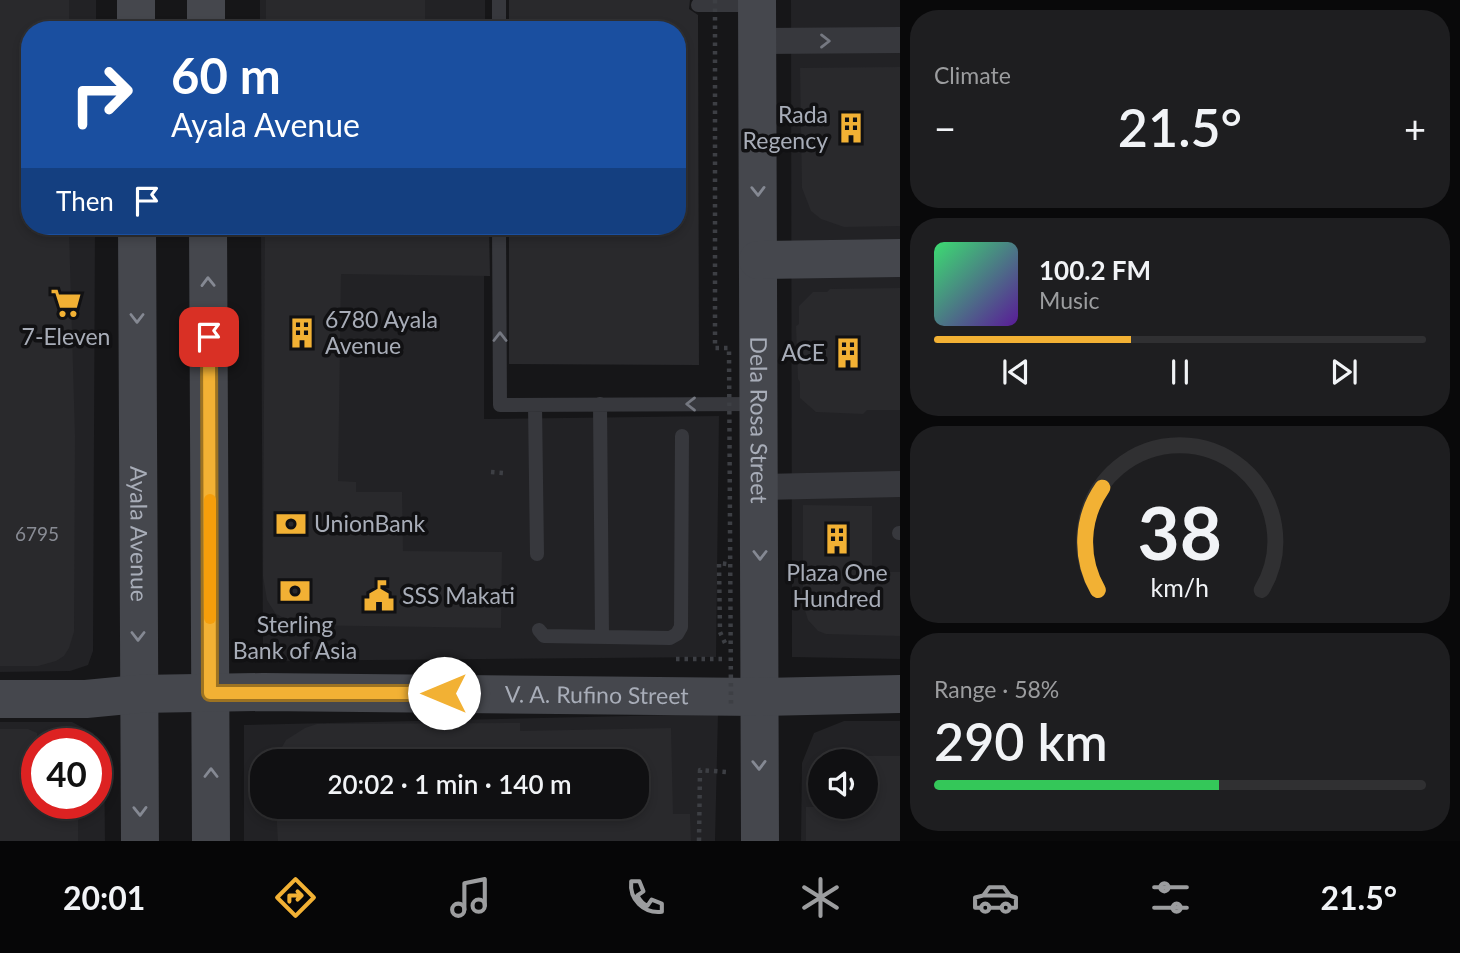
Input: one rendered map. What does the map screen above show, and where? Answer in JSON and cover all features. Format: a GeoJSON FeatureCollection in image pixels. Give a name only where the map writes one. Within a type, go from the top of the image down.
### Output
{"type":"FeatureCollection","features":[{"type":"Feature","properties":{"kind":"street"},"geometry":{"type":"LineString","coordinates":[[136,0],[136,21]]}},
{"type":"Feature","properties":{"kind":"street"},"geometry":{"type":"LineString","coordinates":[[206,0],[206,21]]}},
{"type":"Feature","properties":{"kind":"street"},"geometry":{"type":"LineString","coordinates":[[757,15],[900,40]]}},
{"type":"Feature","properties":{"kind":"street","name":"Dela Rosa Street"},"geometry":{"type":"LineString","coordinates":[[757,15],[760,487],[745,707],[760,841]]}},
{"type":"Feature","properties":{"kind":"street","name":"Ayala Avenue"},"geometry":{"type":"LineString","coordinates":[[137,235],[140,841]]}},
{"type":"Feature","properties":{"kind":"street"},"geometry":{"type":"LineString","coordinates":[[208,235],[211,841]]}},
{"type":"Feature","properties":{"kind":"street"},"geometry":{"type":"LineString","coordinates":[[758,260],[900,258]]}},
{"type":"Feature","properties":{"kind":"street"},"geometry":{"type":"LineString","coordinates":[[760,487],[900,484]]}},
{"type":"Feature","properties":{"kind":"street"},"geometry":{"type":"LineString","coordinates":[[0,687],[85,687],[138,694]]}},
{"type":"Feature","properties":{"kind":"street","name":"V. A. Rufino Street"},"geometry":{"type":"LineString","coordinates":[[0,699],[86,699],[138,694],[210,693],[745,707],[900,694]]}},
{"type":"Feature","properties":{"kind":"lane"},"geometry":{"type":"LineString","coordinates":[[499,0],[499,21]]}},
{"type":"Feature","properties":{"kind":"lane"},"geometry":{"type":"LineString","coordinates":[[698,5],[757,15]]}},
{"type":"Feature","properties":{"kind":"lane"},"geometry":{"type":"LineString","coordinates":[[499,235],[500,405],[759,404]]}},
{"type":"Feature","properties":{"kind":"lane"},"geometry":{"type":"LineString","coordinates":[[600,404],[602,635]]}},
{"type":"Feature","properties":{"kind":"lane"},"geometry":{"type":"LineString","coordinates":[[536,405],[537,554]]}},
{"type":"Feature","properties":{"kind":"lane"},"geometry":{"type":"LineString","coordinates":[[540,630],[544,636],[670,638],[677,634],[681,626],[682,436]]}},
{"type":"Feature","properties":{"kind":"path"},"geometry":{"type":"LineString","coordinates":[[715,0],[715,348],[729,348],[732,659],[745,707]]}},
{"type":"Feature","properties":{"kind":"path"},"geometry":{"type":"LineString","coordinates":[[491,472],[503,472]]}},
{"type":"Feature","properties":{"kind":"path"},"geometry":{"type":"LineString","coordinates":[[719,563],[720,632]]}},
{"type":"Feature","properties":{"kind":"path"},"geometry":{"type":"LineString","coordinates":[[705,659],[732,659]]}},
{"type":"Feature","properties":{"kind":"path"},"geometry":{"type":"LineString","coordinates":[[699,841],[700,770],[730,772]]}},
{"type":"Feature","properties":{"kind":"shaded area"},"geometry":{"type":"Polygon","coordinates":[[[0,0],[96,0],[96,21],[21,21],[21,235],[95,235],[93,651],[88,665],[70,671],[0,672],[0,0]]]}},
{"type":"Feature","properties":{"kind":"shaded area"},"geometry":{"type":"Polygon","coordinates":[[[260,0],[485,0],[485,21],[260,21],[260,0]]]}},
{"type":"Feature","properties":{"kind":"shaded area"},"geometry":{"type":"Polygon","coordinates":[[[791,0],[900,0],[900,659],[792,657],[791,0]]]}},
{"type":"Feature","properties":{"kind":"shaded area"},"geometry":{"type":"Polygon","coordinates":[[[261,235],[484,235],[484,419],[719,416],[716,657],[263,661],[261,235]]]}},
{"type":"Feature","properties":{"kind":"shaded area"},"geometry":{"type":"Polygon","coordinates":[[[718,714],[715,841],[244,841],[244,725],[718,714]]]}},
{"type":"Feature","properties":{"kind":"shaded area"},"geometry":{"type":"Polygon","coordinates":[[[844,721],[900,721],[900,841],[801,841],[802,763],[814,733],[844,721]]]}},
{"type":"Feature","properties":{"kind":"shaded area"},"geometry":{"type":"Polygon","coordinates":[[[0,722],[72,722],[83,728],[21,728],[21,819],[105,819],[105,841],[0,841],[0,722]]]}},
{"type":"Feature","properties":{"kind":"building"},"geometry":{"type":"Polygon","coordinates":[[[0,0],[69,0],[69,21],[21,21],[21,235],[69,235],[75,436],[74,632],[69,648],[64,656],[56,661],[38,666],[0,666],[0,0]]]}},
{"type":"Feature","properties":{"kind":"building"},"geometry":{"type":"Polygon","coordinates":[[[266,0],[425,0],[425,21],[266,21],[266,0]]]}},
{"type":"Feature","properties":{"kind":"building"},"geometry":{"type":"Polygon","coordinates":[[[509,0],[690,0],[689,9],[698,15],[699,365],[509,364],[509,235],[686,235],[686,21],[509,21],[509,0]]]}},
{"type":"Feature","properties":{"kind":"building","name":"Rada Regency"},"geometry":{"type":"Polygon","coordinates":[[[900,67],[900,226],[844,227],[821,219],[811,211],[802,188],[800,68],[900,67]]]}},
{"type":"Feature","properties":{"kind":"building","name":"SSS Makati"},"geometry":{"type":"Polygon","coordinates":[[[265,235],[489,235],[490,276],[341,274],[338,481],[356,482],[356,492],[402,492],[403,551],[502,552],[501,628],[295,625],[275,613],[267,600],[263,576],[265,235]]]}},
{"type":"Feature","properties":{"kind":"building","name":"ACE"},"geometry":{"type":"Polygon","coordinates":[[[900,288],[900,410],[867,410],[863,414],[816,412],[800,398],[796,326],[799,324],[799,306],[813,292],[827,292],[830,289],[900,288]]]}},
{"type":"Feature","properties":{"kind":"building","name":"Plaza One Hundred"},"geometry":{"type":"Polygon","coordinates":[[[803,505],[872,506],[872,572],[900,572],[900,636],[826,634],[818,631],[808,620],[803,604],[803,505]]]}},
{"type":"Feature","properties":{"kind":"building"},"geometry":{"type":"Polygon","coordinates":[[[520,723],[520,731],[671,728],[673,814],[690,814],[691,841],[278,841],[277,819],[649,819],[649,749],[281,749],[286,740],[317,724],[520,723]]]}},
{"type":"Feature","properties":{"kind":"building"},"geometry":{"type":"Polygon","coordinates":[[[0,729],[21,729],[21,819],[78,819],[78,841],[0,841],[0,729]]]}},
{"type":"Feature","properties":{"kind":"building"},"geometry":{"type":"Polygon","coordinates":[[[878,756],[900,756],[900,841],[806,841],[806,807],[808,819],[878,819],[878,756]]]}},
{"type":"Feature","properties":{"kind":"slow traffic"},"geometry":{"type":"LineString","coordinates":[[210,500],[210,618]]}},
{"type":"Feature","properties":{"kind":"place","name":"Rada Regency"},"geometry":{"type":"Point","coordinates":[851,128]}},
{"type":"Feature","properties":{"kind":"place","name":"7-Eleven"},"geometry":{"type":"Point","coordinates":[66,303]}},
{"type":"Feature","properties":{"kind":"place","name":"6780 Ayala Avenue"},"geometry":{"type":"Point","coordinates":[302,333]}},
{"type":"Feature","properties":{"kind":"place","name":"ACE"},"geometry":{"type":"Point","coordinates":[848,353]}},
{"type":"Feature","properties":{"kind":"place","name":"UnionBank"},"geometry":{"type":"Point","coordinates":[291,524]}},
{"type":"Feature","properties":{"kind":"place","name":"Plaza One Hundred"},"geometry":{"type":"Point","coordinates":[837,539]}},
{"type":"Feature","properties":{"kind":"place","name":"Sterling Bank of Asia"},"geometry":{"type":"Point","coordinates":[295,591]}},
{"type":"Feature","properties":{"kind":"place","name":"SSS Makati"},"geometry":{"type":"Point","coordinates":[379,596]}},
{"type":"Feature","properties":{"kind":"route"},"geometry":{"type":"LineString","coordinates":[[209,337],[210,693],[444,693]]}}]}
